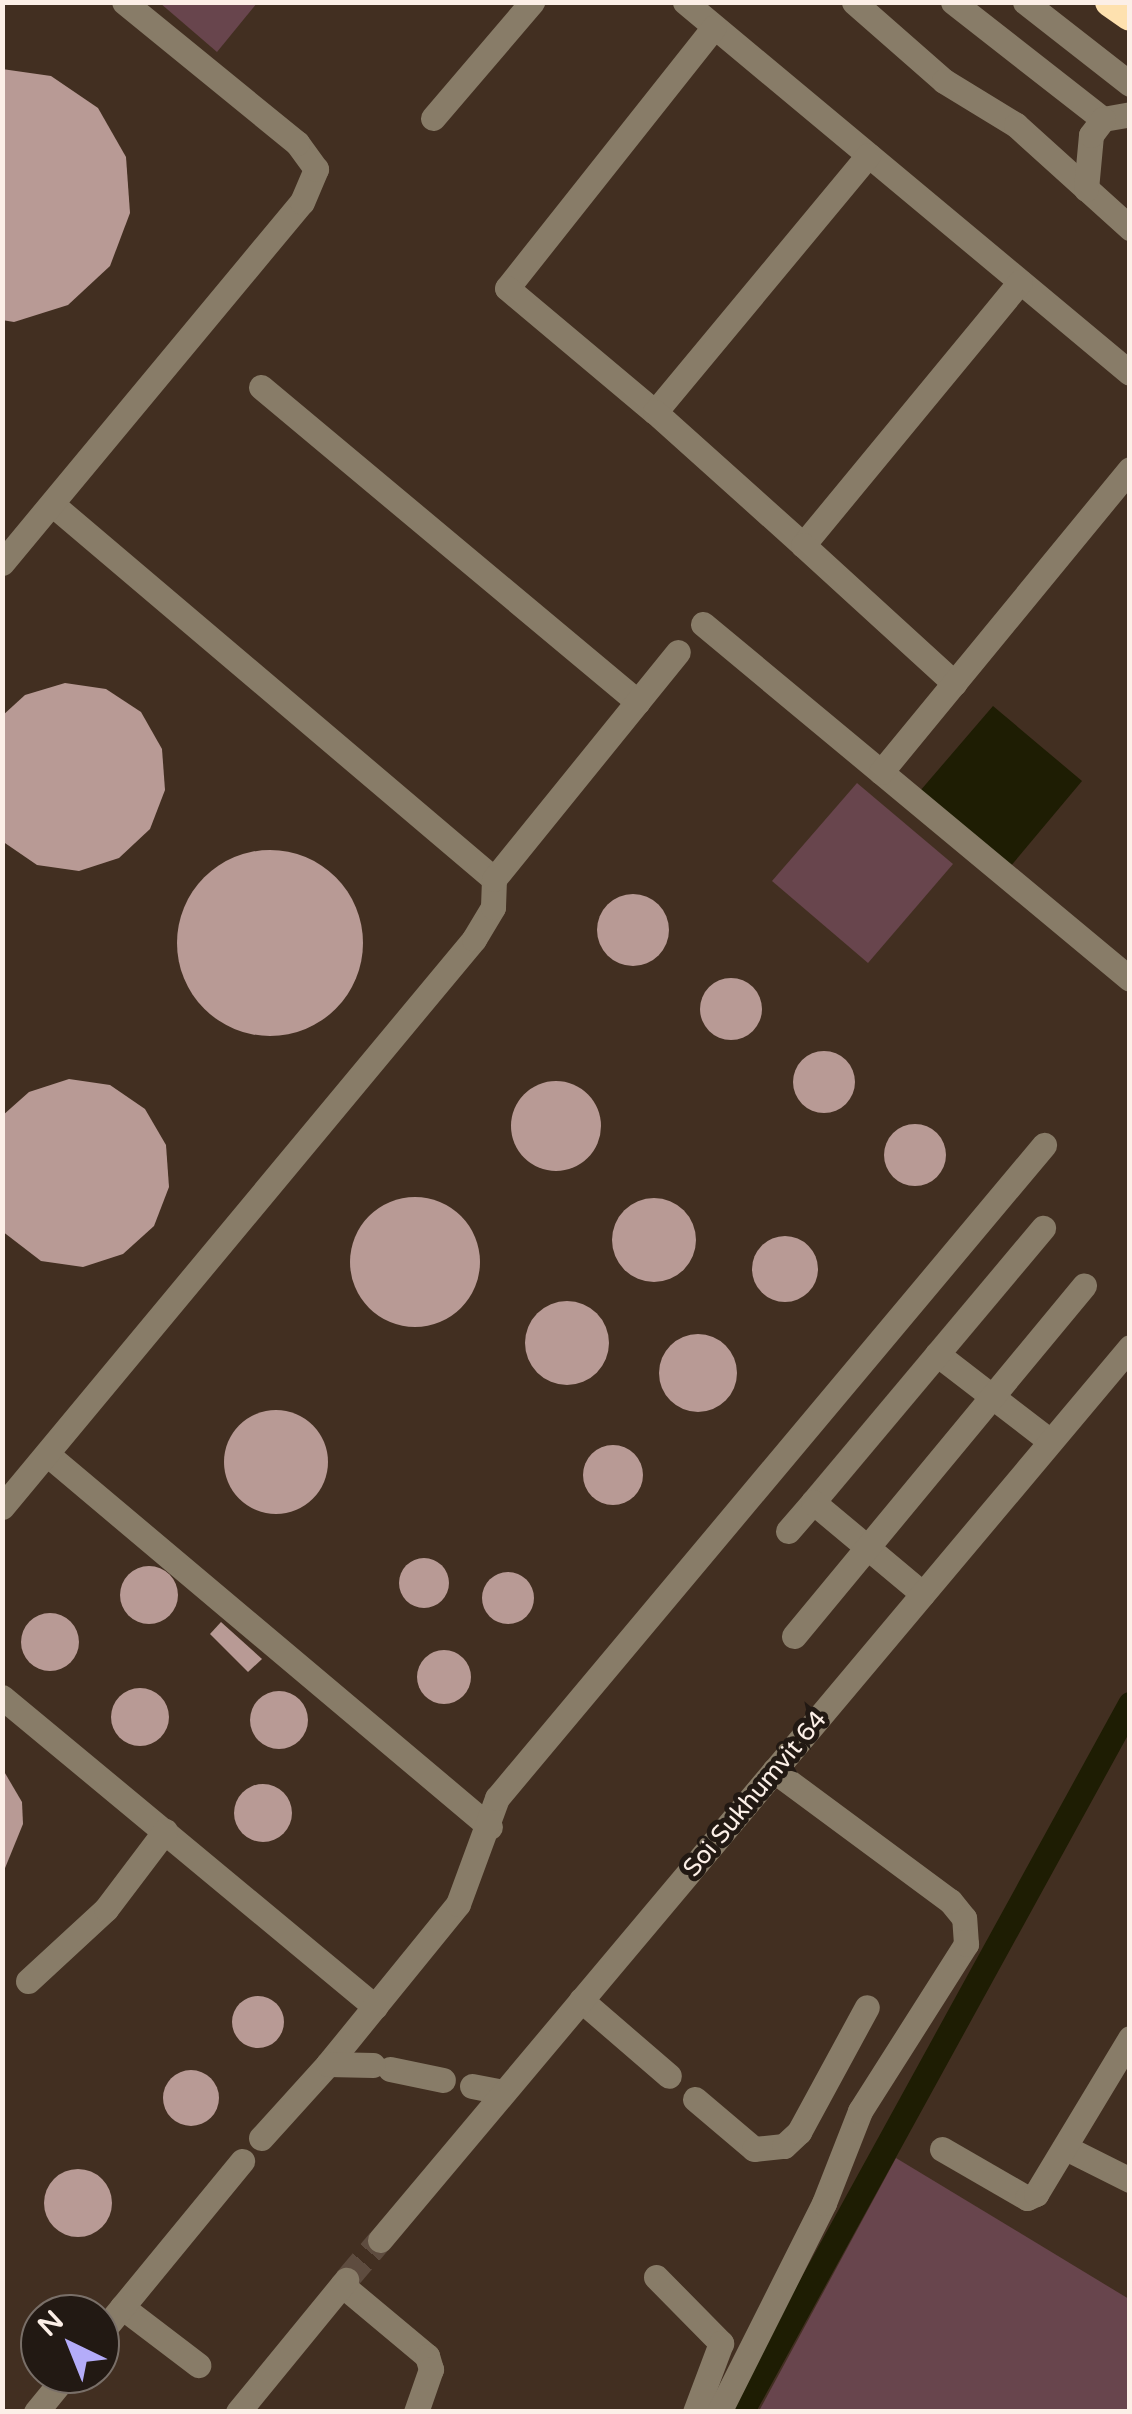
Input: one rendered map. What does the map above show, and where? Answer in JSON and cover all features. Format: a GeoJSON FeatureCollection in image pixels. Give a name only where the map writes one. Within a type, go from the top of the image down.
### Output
{"type":"FeatureCollection","features":[{"type":"Feature","properties":{"kind":"highway"},"geometry":{"type":"LineString","coordinates":[[1110,2],[1130,16]]}},
{"type":"Feature","properties":{"kind":"street"},"geometry":{"type":"LineString","coordinates":[[2,562],[302,202],[316,169],[296,143],[124,2]]}},
{"type":"Feature","properties":{"kind":"street"},"geometry":{"type":"LineString","coordinates":[[433,118],[532,2]]}},
{"type":"Feature","properties":{"kind":"street"},"geometry":{"type":"LineString","coordinates":[[685,2],[1130,373]]}},
{"type":"Feature","properties":{"kind":"street"},"geometry":{"type":"LineString","coordinates":[[854,2],[894,43],[1016,126],[1086,189],[1124,217]]}},
{"type":"Feature","properties":{"kind":"street"},"geometry":{"type":"LineString","coordinates":[[953,2],[1103,118],[1130,114]]}},
{"type":"Feature","properties":{"kind":"street"},"geometry":{"type":"LineString","coordinates":[[1026,2],[1130,84]]}},
{"type":"Feature","properties":{"kind":"street"},"geometry":{"type":"LineString","coordinates":[[714,27],[506,288],[655,412],[954,683]]}},
{"type":"Feature","properties":{"kind":"street"},"geometry":{"type":"LineString","coordinates":[[1086,189],[1091,135],[1103,118]]}},
{"type":"Feature","properties":{"kind":"street"},"geometry":{"type":"LineString","coordinates":[[655,412],[868,155]]}},
{"type":"Feature","properties":{"kind":"street"},"geometry":{"type":"LineString","coordinates":[[803,545],[1020,282]]}},
{"type":"Feature","properties":{"kind":"street"},"geometry":{"type":"LineString","coordinates":[[260,387],[638,702]]}},
{"type":"Feature","properties":{"kind":"street"},"geometry":{"type":"LineString","coordinates":[[881,772],[1130,470]]}},
{"type":"Feature","properties":{"kind":"street"},"geometry":{"type":"LineString","coordinates":[[52,504],[494,879]]}},
{"type":"Feature","properties":{"kind":"street"},"geometry":{"type":"LineString","coordinates":[[703,624],[1130,979]]}},
{"type":"Feature","properties":{"kind":"street"},"geometry":{"type":"LineString","coordinates":[[2,1508],[474,939],[493,907],[494,879],[678,652]]}},
{"type":"Feature","properties":{"kind":"street"},"geometry":{"type":"LineString","coordinates":[[261,2138],[328,2064],[458,1904],[490,1827],[497,1798],[518,1771],[1044,1145]]}},
{"type":"Feature","properties":{"kind":"street"},"geometry":{"type":"LineString","coordinates":[[788,1531],[1043,1228]]}},
{"type":"Feature","properties":{"kind":"street"},"geometry":{"type":"LineString","coordinates":[[794,1636],[1084,1286]]}},
{"type":"Feature","properties":{"kind":"street","name":"Soi Sukhumvit 64"},"geometry":{"type":"LineString","coordinates":[[380,2240],[1130,1346]]}},
{"type":"Feature","properties":{"kind":"street"},"geometry":{"type":"LineString","coordinates":[[937,1354],[1050,1441]]}},
{"type":"Feature","properties":{"kind":"street"},"geometry":{"type":"LineString","coordinates":[[1079,1407],[1130,1376]]}},
{"type":"Feature","properties":{"kind":"street"},"geometry":{"type":"LineString","coordinates":[[47,1454],[490,1827]]}},
{"type":"Feature","properties":{"kind":"street"},"geometry":{"type":"LineString","coordinates":[[813,1502],[922,1594]]}},
{"type":"Feature","properties":{"kind":"street"},"geometry":{"type":"LineString","coordinates":[[2,1696],[374,2006]]}},
{"type":"Feature","properties":{"kind":"street"},"geometry":{"type":"LineString","coordinates":[[720,2412],[824,2203],[860,2111],[966,1944],[964,1918],[950,1901],[774,1771]]}},
{"type":"Feature","properties":{"kind":"street"},"geometry":{"type":"LineString","coordinates":[[28,1981],[106,1909],[165,1832]]}},
{"type":"Feature","properties":{"kind":"street"},"geometry":{"type":"LineString","coordinates":[[581,2000],[670,2076]]}},
{"type":"Feature","properties":{"kind":"street"},"geometry":{"type":"LineString","coordinates":[[695,2099],[754,2149],[784,2146],[799,2132],[866,2007]]}},
{"type":"Feature","properties":{"kind":"street"},"geometry":{"type":"LineString","coordinates":[[942,2149],[1027,2198],[1044,2187],[1066,2148],[1118,2082],[1130,2038]]}},
{"type":"Feature","properties":{"kind":"street"},"geometry":{"type":"LineString","coordinates":[[328,2064],[381,2067],[443,2080]]}},
{"type":"Feature","properties":{"kind":"street"},"geometry":{"type":"LineString","coordinates":[[472,2086],[503,2092]]}},
{"type":"Feature","properties":{"kind":"street"},"geometry":{"type":"LineString","coordinates":[[1066,2148],[1130,2180]]}},
{"type":"Feature","properties":{"kind":"street"},"geometry":{"type":"LineString","coordinates":[[120,2309],[242,2161]]}},
{"type":"Feature","properties":{"kind":"street"},"geometry":{"type":"LineString","coordinates":[[656,2276],[721,2343],[695,2412]]}},
{"type":"Feature","properties":{"kind":"street"},"geometry":{"type":"LineString","coordinates":[[238,2412],[344,2283],[427,2356],[431,2369],[416,2412]]}},
{"type":"Feature","properties":{"kind":"street"},"geometry":{"type":"LineString","coordinates":[[122,2307],[198,2365]]}},
{"type":"Feature","properties":{"kind":"shaded area"},"geometry":{"type":"Polygon","coordinates":[[[160,3],[257,3],[217,52],[160,3]]]}},
{"type":"Feature","properties":{"kind":"shaded area"},"geometry":{"type":"Polygon","coordinates":[[[993,706],[1082,781],[1010,867],[920,791],[993,706]]]}},
{"type":"Feature","properties":{"kind":"shaded area"},"geometry":{"type":"Polygon","coordinates":[[[857,783],[953,864],[868,963],[772,881],[857,783]]]}},
{"type":"Feature","properties":{"kind":"shaded area"},"geometry":{"type":"Polygon","coordinates":[[[896,2158],[1129,2299],[1129,2411],[759,2411],[896,2158]]]}},
{"type":"Feature","properties":{"kind":"building"},"geometry":{"type":"Polygon","coordinates":[[[2,69],[51,76],[98,108],[126,157],[130,213],[110,266],[68,305],[14,322],[2,320],[2,69]]]}},
{"type":"Feature","properties":{"kind":"building"},"geometry":{"type":"Polygon","coordinates":[[[65,683],[106,689],[141,712],[162,749],[165,790],[150,829],[119,858],[79,871],[37,865],[2,841],[2,716],[25,695],[65,683]]]}},
{"type":"Feature","properties":{"kind":"building"},"geometry":{"type":"Polygon","coordinates":[[[270,850],[305,857],[336,877],[356,908],[363,943],[356,978],[336,1009],[305,1029],[270,1036],[235,1029],[204,1009],[184,978],[177,943],[184,908],[204,877],[235,857],[270,850]]]}},
{"type":"Feature","properties":{"kind":"building"},"geometry":{"type":"Polygon","coordinates":[[[633,894],[658,905],[669,930],[658,955],[633,966],[608,955],[597,930],[608,905],[633,894]]]}},
{"type":"Feature","properties":{"kind":"building"},"geometry":{"type":"Polygon","coordinates":[[[731,978],[753,987],[762,1009],[753,1031],[731,1040],[709,1031],[700,1009],[709,987],[731,978]]]}},
{"type":"Feature","properties":{"kind":"building"},"geometry":{"type":"Polygon","coordinates":[[[824,1051],[846,1060],[855,1082],[846,1104],[824,1113],[802,1104],[793,1082],[802,1060],[824,1051]]]}},
{"type":"Feature","properties":{"kind":"building"},"geometry":{"type":"Polygon","coordinates":[[[69,1079],[110,1085],[145,1109],[166,1145],[169,1187],[154,1226],[123,1254],[83,1267],[41,1261],[2,1231],[2,1116],[29,1092],[69,1079]]]}},
{"type":"Feature","properties":{"kind":"building"},"geometry":{"type":"Polygon","coordinates":[[[556,1081],[588,1094],[601,1126],[588,1158],[556,1171],[524,1158],[511,1126],[524,1094],[556,1081]]]}},
{"type":"Feature","properties":{"kind":"building"},"geometry":{"type":"Polygon","coordinates":[[[915,1124],[937,1133],[946,1155],[937,1177],[915,1186],[893,1177],[884,1155],[893,1133],[915,1124]]]}},
{"type":"Feature","properties":{"kind":"building"},"geometry":{"type":"Polygon","coordinates":[[[415,1197],[440,1202],[461,1216],[475,1237],[480,1262],[475,1287],[461,1308],[440,1322],[415,1327],[390,1322],[369,1308],[355,1287],[350,1262],[355,1237],[369,1216],[390,1202],[415,1197]]]}},
{"type":"Feature","properties":{"kind":"building"},"geometry":{"type":"Polygon","coordinates":[[[654,1198],[670,1201],[684,1210],[693,1224],[693,1256],[684,1270],[670,1279],[654,1282],[638,1279],[624,1270],[615,1256],[612,1240],[615,1224],[624,1210],[638,1201],[654,1198]]]}},
{"type":"Feature","properties":{"kind":"building"},"geometry":{"type":"Polygon","coordinates":[[[785,1236],[808,1246],[818,1269],[808,1292],[785,1302],[762,1292],[752,1269],[762,1246],[785,1236]]]}},
{"type":"Feature","properties":{"kind":"building"},"geometry":{"type":"Polygon","coordinates":[[[567,1301],[583,1304],[597,1313],[606,1327],[606,1359],[597,1373],[583,1382],[567,1385],[551,1382],[537,1373],[528,1359],[525,1343],[528,1327],[537,1313],[551,1304],[567,1301]]]}},
{"type":"Feature","properties":{"kind":"building"},"geometry":{"type":"Polygon","coordinates":[[[698,1334],[726,1345],[737,1373],[726,1401],[698,1412],[670,1401],[659,1373],[670,1345],[698,1334]]]}},
{"type":"Feature","properties":{"kind":"building"},"geometry":{"type":"Polygon","coordinates":[[[276,1410],[296,1414],[313,1425],[324,1442],[328,1462],[324,1482],[313,1499],[296,1510],[276,1514],[256,1510],[239,1499],[228,1482],[224,1462],[228,1442],[239,1425],[256,1414],[276,1410]]]}},
{"type":"Feature","properties":{"kind":"building"},"geometry":{"type":"Polygon","coordinates":[[[613,1445],[634,1454],[643,1475],[634,1496],[613,1505],[592,1496],[583,1475],[592,1454],[613,1445]]]}},
{"type":"Feature","properties":{"kind":"building"},"geometry":{"type":"Polygon","coordinates":[[[424,1558],[441,1566],[449,1583],[441,1600],[424,1608],[407,1600],[399,1583],[407,1566],[424,1558]]]}},
{"type":"Feature","properties":{"kind":"building"},"geometry":{"type":"Polygon","coordinates":[[[149,1566],[169,1575],[178,1595],[169,1615],[149,1624],[129,1615],[120,1595],[129,1575],[149,1566]]]}},
{"type":"Feature","properties":{"kind":"building"},"geometry":{"type":"Polygon","coordinates":[[[508,1572],[527,1579],[534,1598],[527,1617],[508,1624],[489,1617],[482,1598],[489,1579],[508,1572]]]}},
{"type":"Feature","properties":{"kind":"building"},"geometry":{"type":"Polygon","coordinates":[[[50,1613],[71,1621],[79,1642],[71,1663],[50,1671],[29,1663],[21,1642],[29,1621],[50,1613]]]}},
{"type":"Feature","properties":{"kind":"building"},"geometry":{"type":"Polygon","coordinates":[[[221,1622],[262,1659],[248,1672],[210,1634],[221,1622]]]}},
{"type":"Feature","properties":{"kind":"building"},"geometry":{"type":"Polygon","coordinates":[[[444,1650],[463,1658],[471,1677],[463,1696],[444,1704],[425,1696],[417,1677],[425,1658],[444,1650]]]}},
{"type":"Feature","properties":{"kind":"building"},"geometry":{"type":"Polygon","coordinates":[[[140,1688],[161,1696],[169,1717],[161,1738],[140,1746],[119,1738],[111,1717],[119,1696],[140,1688]]]}},
{"type":"Feature","properties":{"kind":"building"},"geometry":{"type":"Polygon","coordinates":[[[279,1691],[300,1699],[308,1720],[300,1741],[279,1749],[258,1741],[250,1720],[258,1699],[279,1691]]]}},
{"type":"Feature","properties":{"kind":"building"},"geometry":{"type":"Polygon","coordinates":[[[2,1768],[22,1802],[23,1824],[3,1873],[2,1768]]]}},
{"type":"Feature","properties":{"kind":"building"},"geometry":{"type":"Polygon","coordinates":[[[263,1784],[284,1792],[292,1813],[284,1834],[263,1842],[242,1834],[234,1813],[242,1792],[263,1784]]]}},
{"type":"Feature","properties":{"kind":"building"},"geometry":{"type":"Polygon","coordinates":[[[258,1996],[276,2004],[284,2022],[276,2040],[258,2048],[240,2040],[232,2022],[240,2004],[258,1996]]]}},
{"type":"Feature","properties":{"kind":"building"},"geometry":{"type":"Polygon","coordinates":[[[191,2070],[211,2078],[219,2098],[211,2118],[191,2126],[171,2118],[163,2098],[171,2078],[191,2070]]]}},
{"type":"Feature","properties":{"kind":"building"},"geometry":{"type":"Polygon","coordinates":[[[78,2169],[91,2171],[102,2179],[110,2190],[110,2216],[102,2227],[91,2235],[78,2237],[65,2235],[54,2227],[46,2216],[44,2203],[46,2190],[54,2179],[65,2171],[78,2169]]]}},
{"type":"Feature","properties":{"kind":"waterway"},"geometry":{"type":"LineString","coordinates":[[741,2412],[1130,1704]]}},
{"type":"Feature","properties":{"kind":"tunnel"},"geometry":{"type":"LineString","coordinates":[[346,2280],[380,2240]]}}]}
